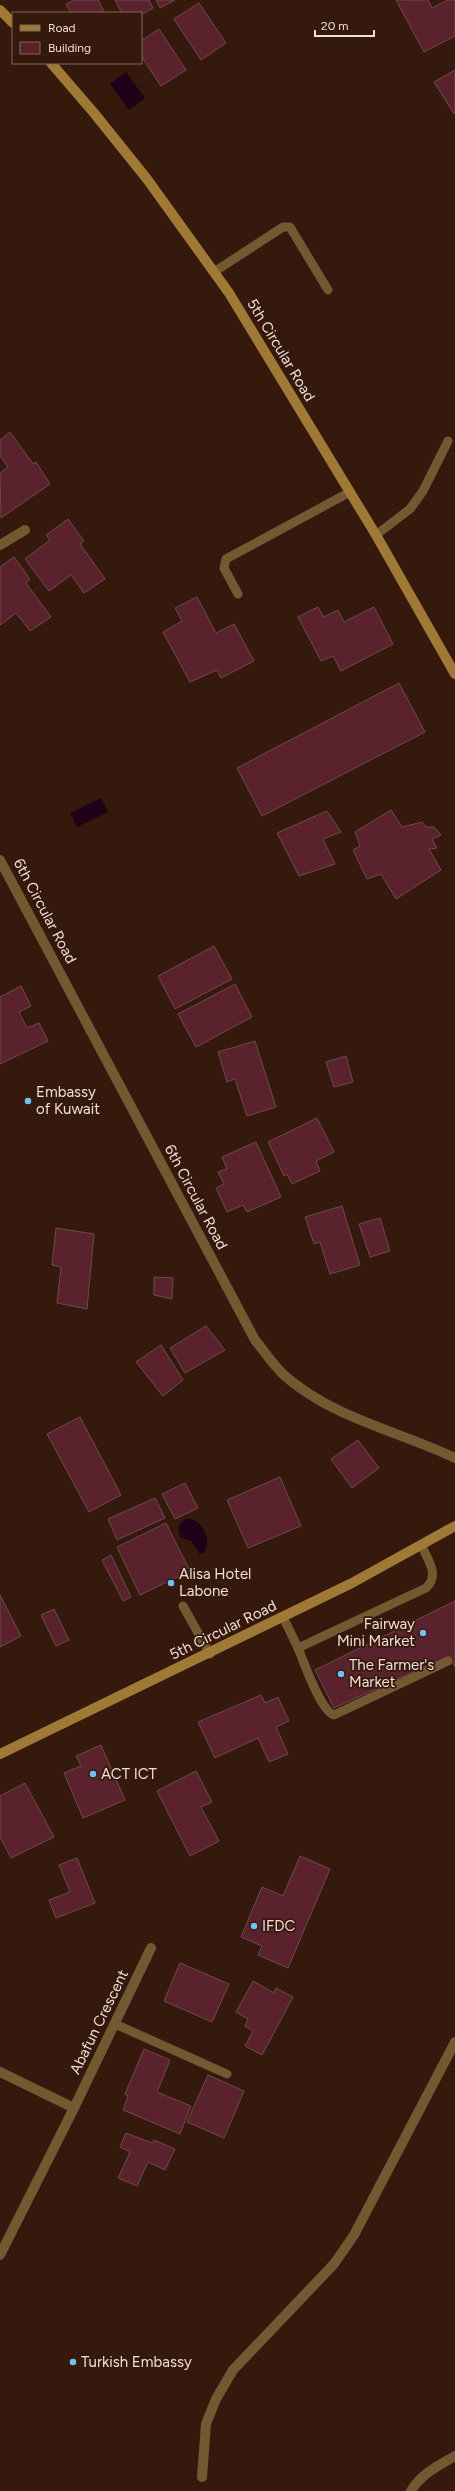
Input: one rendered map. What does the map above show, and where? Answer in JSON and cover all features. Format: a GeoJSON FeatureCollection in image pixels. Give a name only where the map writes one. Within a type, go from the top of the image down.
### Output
{"type":"FeatureCollection","features":[{"type":"Feature","properties":{"kind":"street"},"geometry":{"type":"LineString","coordinates":[[0,10],[12,23]]}},
{"type":"Feature","properties":{"kind":"street","name":"5th Circular Road"},"geometry":{"type":"LineString","coordinates":[[52,64],[94,113],[147,179],[214,272],[376,535],[455,674]]}},
{"type":"Feature","properties":{"kind":"street"},"geometry":{"type":"LineString","coordinates":[[0,545],[25,530]]}},
{"type":"Feature","properties":{"kind":"street","name":"6th Circular Road"},"geometry":{"type":"LineString","coordinates":[[0,860],[255,1340],[284,1375],[319,1400],[361,1420],[455,1458]]}},
{"type":"Feature","properties":{"kind":"street","name":"5th Circular Road"},"geometry":{"type":"LineString","coordinates":[[0,1754],[210,1654],[352,1583],[422,1546],[455,1526]]}},
{"type":"Feature","properties":{"kind":"street","name":"Abafun Crescent"},"geometry":{"type":"LineString","coordinates":[[0,2255],[74,2108],[151,1948]]}},
{"type":"Feature","properties":{"kind":"street"},"geometry":{"type":"LineString","coordinates":[[202,2477],[206,2424],[216,2399],[233,2370],[334,2264],[354,2235],[455,2042]]}},
{"type":"Feature","properties":{"kind":"street"},"geometry":{"type":"LineString","coordinates":[[0,2072],[74,2108]]}},
{"type":"Feature","properties":{"kind":"street"},"geometry":{"type":"LineString","coordinates":[[411,2491],[416,2482],[428,2472],[455,2456]]}},
{"type":"Feature","properties":{"kind":"lane"},"geometry":{"type":"LineString","coordinates":[[214,272],[283,227],[290,227],[328,290]]}},
{"type":"Feature","properties":{"kind":"lane"},"geometry":{"type":"LineString","coordinates":[[376,535],[410,509],[423,492],[448,441]]}},
{"type":"Feature","properties":{"kind":"lane"},"geometry":{"type":"LineString","coordinates":[[238,594],[224,568],[226,559],[350,492]]}},
{"type":"Feature","properties":{"kind":"lane"},"geometry":{"type":"LineString","coordinates":[[298,1648],[426,1588],[432,1582],[434,1574],[422,1546]]}},
{"type":"Feature","properties":{"kind":"lane"},"geometry":{"type":"LineString","coordinates":[[183,1606],[210,1654]]}},
{"type":"Feature","properties":{"kind":"lane"},"geometry":{"type":"LineString","coordinates":[[283,1617],[323,1704],[328,1713],[334,1715],[448,1661]]}},
{"type":"Feature","properties":{"kind":"lane"},"geometry":{"type":"LineString","coordinates":[[115,2024],[227,2074]]}},
{"type":"Feature","properties":{"kind":"shaded area"},"geometry":{"type":"Polygon","coordinates":[[[126,72],[145,98],[129,110],[110,84],[126,72]]]}},
{"type":"Feature","properties":{"kind":"shaded area"},"geometry":{"type":"Polygon","coordinates":[[[101,798],[108,812],[77,827],[70,813],[101,798]]]}},
{"type":"Feature","properties":{"kind":"shaded area"},"geometry":{"type":"Polygon","coordinates":[[[185,1519],[191,1519],[200,1525],[204,1530],[207,1542],[204,1553],[200,1554],[191,1541],[180,1537],[178,1526],[185,1519]]]}},
{"type":"Feature","properties":{"kind":"building"},"geometry":{"type":"Polygon","coordinates":[[[74,0],[98,0],[104,12],[70,12],[66,4],[74,0]]]}},
{"type":"Feature","properties":{"kind":"building"},"geometry":{"type":"Polygon","coordinates":[[[115,0],[149,0],[153,8],[142,14],[142,12],[121,12],[115,0]]]}},
{"type":"Feature","properties":{"kind":"building"},"geometry":{"type":"Polygon","coordinates":[[[156,0],[175,0],[160,8],[156,0]]]}},
{"type":"Feature","properties":{"kind":"building"},"geometry":{"type":"Polygon","coordinates":[[[396,0],[428,0],[432,8],[448,0],[455,0],[455,36],[424,52],[396,0]]]}},
{"type":"Feature","properties":{"kind":"building"},"geometry":{"type":"Polygon","coordinates":[[[199,3],[226,43],[201,60],[174,19],[199,3]]]}},
{"type":"Feature","properties":{"kind":"building"},"geometry":{"type":"Polygon","coordinates":[[[159,29],[186,70],[161,86],[142,58],[142,40],[159,29]]]}},
{"type":"Feature","properties":{"kind":"building"},"geometry":{"type":"Polygon","coordinates":[[[455,70],[455,113],[454,114],[434,82],[455,70]]]}},
{"type":"Feature","properties":{"kind":"building"},"geometry":{"type":"Polygon","coordinates":[[[10,432],[33,464],[36,462],[50,484],[1,518],[0,473],[8,467],[0,456],[0,440],[10,432]]]}},
{"type":"Feature","properties":{"kind":"building"},"geometry":{"type":"Polygon","coordinates":[[[68,519],[84,541],[80,544],[105,579],[84,593],[71,575],[49,591],[25,559],[50,540],[46,535],[68,519]]]}},
{"type":"Feature","properties":{"kind":"building"},"geometry":{"type":"Polygon","coordinates":[[[14,557],[30,579],[26,583],[51,617],[30,631],[16,613],[0,625],[0,567],[14,557]]]}},
{"type":"Feature","properties":{"kind":"building"},"geometry":{"type":"Polygon","coordinates":[[[197,597],[216,633],[234,624],[254,661],[221,678],[217,670],[190,682],[163,632],[182,621],[175,608],[197,597]]]}},
{"type":"Feature","properties":{"kind":"building"},"geometry":{"type":"Polygon","coordinates":[[[318,607],[324,617],[338,610],[344,622],[374,607],[393,644],[341,671],[333,656],[321,661],[298,617],[318,607]]]}},
{"type":"Feature","properties":{"kind":"building"},"geometry":{"type":"Polygon","coordinates":[[[399,683],[425,732],[262,816],[237,768],[399,683]]]}},
{"type":"Feature","properties":{"kind":"building"},"geometry":{"type":"Polygon","coordinates":[[[391,810],[402,827],[422,822],[426,827],[434,827],[441,835],[432,839],[437,848],[429,849],[441,870],[396,899],[381,874],[367,879],[353,850],[360,846],[355,832],[391,810]]]}},
{"type":"Feature","properties":{"kind":"building"},"geometry":{"type":"Polygon","coordinates":[[[327,811],[341,832],[323,839],[335,864],[299,876],[277,833],[327,811]]]}},
{"type":"Feature","properties":{"kind":"building"},"geometry":{"type":"Polygon","coordinates":[[[214,946],[232,979],[175,1009],[158,976],[214,946]]]}},
{"type":"Feature","properties":{"kind":"building"},"geometry":{"type":"Polygon","coordinates":[[[235,984],[252,1017],[196,1047],[178,1014],[235,984]]]}},
{"type":"Feature","properties":{"kind":"building"},"geometry":{"type":"Polygon","coordinates":[[[21,986],[31,1006],[19,1012],[27,1028],[39,1023],[48,1041],[0,1064],[0,997],[21,986]]]}},
{"type":"Feature","properties":{"kind":"building"},"geometry":{"type":"Polygon","coordinates":[[[255,1041],[276,1107],[247,1116],[235,1079],[227,1082],[218,1052],[255,1041]]]}},
{"type":"Feature","properties":{"kind":"building"},"geometry":{"type":"Polygon","coordinates":[[[346,1056],[353,1082],[334,1087],[326,1062],[346,1056]]]}},
{"type":"Feature","properties":{"kind":"building"},"geometry":{"type":"Polygon","coordinates":[[[317,1118],[334,1152],[316,1161],[320,1171],[292,1184],[287,1174],[284,1176],[268,1142],[317,1118]]]}},
{"type":"Feature","properties":{"kind":"building"},"geometry":{"type":"Polygon","coordinates":[[[256,1142],[281,1197],[247,1212],[243,1205],[227,1212],[216,1188],[224,1184],[218,1172],[227,1169],[222,1157],[256,1142]]]}},
{"type":"Feature","properties":{"kind":"building"},"geometry":{"type":"Polygon","coordinates":[[[342,1206],[360,1265],[330,1274],[320,1242],[314,1244],[305,1217],[342,1206]]]}},
{"type":"Feature","properties":{"kind":"building"},"geometry":{"type":"Polygon","coordinates":[[[380,1218],[390,1251],[370,1257],[359,1224],[380,1218]]]}},
{"type":"Feature","properties":{"kind":"building"},"geometry":{"type":"Polygon","coordinates":[[[56,1228],[94,1234],[87,1309],[57,1303],[61,1267],[52,1265],[56,1228]]]}},
{"type":"Feature","properties":{"kind":"building"},"geometry":{"type":"Polygon","coordinates":[[[154,1277],[173,1278],[172,1299],[154,1295],[154,1277]]]}},
{"type":"Feature","properties":{"kind":"building"},"geometry":{"type":"Polygon","coordinates":[[[206,1326],[225,1350],[185,1373],[170,1348],[206,1326]]]}},
{"type":"Feature","properties":{"kind":"building"},"geometry":{"type":"Polygon","coordinates":[[[161,1345],[183,1380],[163,1396],[136,1362],[161,1345]]]}},
{"type":"Feature","properties":{"kind":"building"},"geometry":{"type":"Polygon","coordinates":[[[80,1417],[121,1495],[89,1512],[47,1434],[80,1417]]]}},
{"type":"Feature","properties":{"kind":"building"},"geometry":{"type":"Polygon","coordinates":[[[358,1440],[379,1468],[352,1488],[331,1459],[358,1440]]]}},
{"type":"Feature","properties":{"kind":"building"},"geometry":{"type":"Polygon","coordinates":[[[280,1477],[301,1526],[248,1548],[227,1500],[280,1477]]]}},
{"type":"Feature","properties":{"kind":"building"},"geometry":{"type":"Polygon","coordinates":[[[185,1483],[198,1508],[175,1519],[162,1494],[185,1483]]]}},
{"type":"Feature","properties":{"kind":"building"},"geometry":{"type":"Polygon","coordinates":[[[155,1498],[165,1518],[117,1540],[108,1519],[155,1498]]]}},
{"type":"Feature","properties":{"kind":"building"},"geometry":{"type":"Polygon","coordinates":[[[166,1523],[190,1571],[140,1595],[117,1547],[166,1523]]]}},
{"type":"Feature","properties":{"kind":"building"},"geometry":{"type":"Polygon","coordinates":[[[111,1555],[131,1597],[123,1601],[102,1560],[111,1555]]]}},
{"type":"Feature","properties":{"kind":"building"},"geometry":{"type":"Polygon","coordinates":[[[0,1595],[21,1636],[0,1647],[0,1595]]]}},
{"type":"Feature","properties":{"kind":"building"},"geometry":{"type":"Polygon","coordinates":[[[455,1601],[455,1667],[449,1656],[334,1708],[315,1670],[455,1601]]]}},
{"type":"Feature","properties":{"kind":"building"},"geometry":{"type":"Polygon","coordinates":[[[54,1609],[69,1640],[56,1646],[41,1615],[54,1609]]]}},
{"type":"Feature","properties":{"kind":"building"},"geometry":{"type":"Polygon","coordinates":[[[261,1695],[265,1703],[278,1697],[289,1721],[276,1727],[288,1754],[269,1762],[258,1738],[215,1758],[198,1722],[261,1695]]]}},
{"type":"Feature","properties":{"kind":"building"},"geometry":{"type":"Polygon","coordinates":[[[101,1745],[125,1800],[83,1818],[64,1773],[81,1766],[76,1756],[101,1745]]]}},
{"type":"Feature","properties":{"kind":"building"},"geometry":{"type":"Polygon","coordinates":[[[196,1771],[212,1802],[201,1807],[219,1841],[190,1856],[157,1791],[196,1771]]]}},
{"type":"Feature","properties":{"kind":"building"},"geometry":{"type":"Polygon","coordinates":[[[25,1783],[54,1837],[11,1858],[0,1837],[0,1796],[25,1783]]]}},
{"type":"Feature","properties":{"kind":"building"},"geometry":{"type":"Polygon","coordinates":[[[300,1856],[330,1869],[288,1968],[258,1955],[262,1946],[241,1937],[262,1887],[283,1896],[300,1856]]]}},
{"type":"Feature","properties":{"kind":"building"},"geometry":{"type":"Polygon","coordinates":[[[77,1858],[95,1903],[56,1918],[49,1900],[70,1892],[59,1865],[77,1858]]]}},
{"type":"Feature","properties":{"kind":"building"},"geometry":{"type":"Polygon","coordinates":[[[180,1963],[229,1984],[212,2022],[164,2001],[180,1963]]]}},
{"type":"Feature","properties":{"kind":"building"},"geometry":{"type":"Polygon","coordinates":[[[253,1981],[274,1993],[276,1988],[293,1997],[262,2055],[245,2046],[253,2031],[245,2026],[248,2019],[236,2012],[253,1981]]]}},
{"type":"Feature","properties":{"kind":"building"},"geometry":{"type":"Polygon","coordinates":[[[144,2049],[170,2060],[157,2092],[191,2106],[180,2134],[123,2110],[128,2096],[125,2094],[144,2049]]]}},
{"type":"Feature","properties":{"kind":"building"},"geometry":{"type":"Polygon","coordinates":[[[208,2075],[244,2091],[224,2138],[187,2122],[208,2075]]]}},
{"type":"Feature","properties":{"kind":"building"},"geometry":{"type":"Polygon","coordinates":[[[126,2133],[152,2143],[154,2140],[175,2149],[165,2170],[148,2162],[137,2186],[118,2178],[130,2152],[120,2147],[126,2133]]]}},
{"type":"Feature","properties":{"kind":"place","name":"Embassy of Kuwait"},"geometry":{"type":"Point","coordinates":[28,1101]}},
{"type":"Feature","properties":{"kind":"place","name":"Alisa Hotel Labone"},"geometry":{"type":"Point","coordinates":[171,1583]}},
{"type":"Feature","properties":{"kind":"place","name":"Fairway Mini Market"},"geometry":{"type":"Point","coordinates":[423,1633]}},
{"type":"Feature","properties":{"kind":"place","name":"The Farmer's Market"},"geometry":{"type":"Point","coordinates":[341,1674]}},
{"type":"Feature","properties":{"kind":"place","name":"ACT ICT"},"geometry":{"type":"Point","coordinates":[93,1774]}},
{"type":"Feature","properties":{"kind":"place","name":"IFDC"},"geometry":{"type":"Point","coordinates":[254,1926]}},
{"type":"Feature","properties":{"kind":"place","name":"Turkish Embassy"},"geometry":{"type":"Point","coordinates":[73,2362]}}]}
